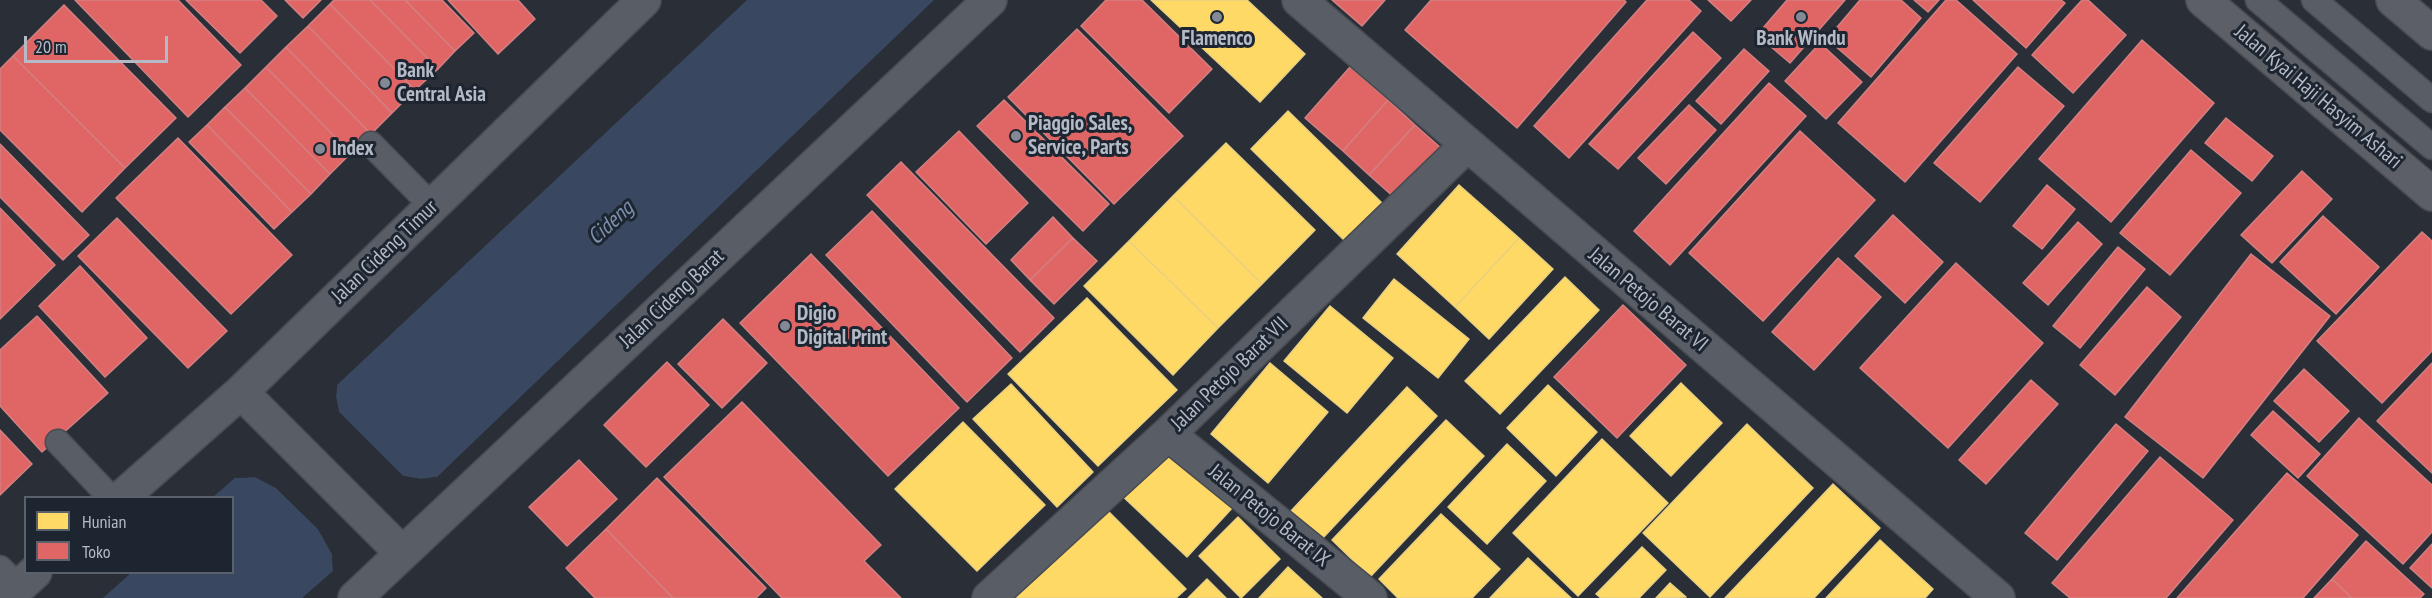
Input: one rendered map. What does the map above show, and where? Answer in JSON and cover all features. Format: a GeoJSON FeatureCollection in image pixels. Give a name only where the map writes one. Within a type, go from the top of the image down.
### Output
{"type":"FeatureCollection","features":[{"type":"Feature","properties":{"kind":"main road","name":"Jalan Kyai Haji Hasyim Ashari"},"geometry":{"type":"LineString","coordinates":[[2203,0],[2432,194]]}},
{"type":"Feature","properties":{"kind":"main road"},"geometry":{"type":"LineString","coordinates":[[2392,0],[2432,33]]}},
{"type":"Feature","properties":{"kind":"street","name":"Jalan Cideng Timur"},"geometry":{"type":"LineString","coordinates":[[123,496],[241,392],[644,0]]}},
{"type":"Feature","properties":{"kind":"street","name":"Jalan Cideng Barat"},"geometry":{"type":"LineString","coordinates":[[355,598],[990,0]]}},
{"type":"Feature","properties":{"kind":"street","name":"Jalan Petojo Barat VI"},"geometry":{"type":"LineString","coordinates":[[1299,0],[1998,598]]}},
{"type":"Feature","properties":{"kind":"street","name":"Jalan Petojo Barat VII"},"geometry":{"type":"LineString","coordinates":[[989,598],[1168,434],[1467,145]]}},
{"type":"Feature","properties":{"kind":"street"},"geometry":{"type":"LineString","coordinates":[[241,392],[402,553]]}},
{"type":"Feature","properties":{"kind":"street","name":"Jalan Petojo Barat IX"},"geometry":{"type":"LineString","coordinates":[[1168,434],[1370,598]]}},
{"type":"Feature","properties":{"kind":"lane"},"geometry":{"type":"LineString","coordinates":[[2258,0],[2432,147]]}},
{"type":"Feature","properties":{"kind":"lane"},"geometry":{"type":"LineString","coordinates":[[2314,0],[2432,100]]}},
{"type":"Feature","properties":{"kind":"lane"},"geometry":{"type":"LineString","coordinates":[[371,144],[432,206]]}},
{"type":"Feature","properties":{"kind":"lane"},"geometry":{"type":"LineString","coordinates":[[58,442],[109,496]]}},
{"type":"Feature","properties":{"kind":"water","name":"Cideng"},"geometry":{"type":"Polygon","coordinates":[[[747,0],[934,0],[437,477],[421,479],[403,476],[339,412],[336,397],[337,385],[747,0]]]}},
{"type":"Feature","properties":{"kind":"water"},"geometry":{"type":"Polygon","coordinates":[[[255,477],[276,488],[318,529],[332,554],[333,571],[302,598],[103,598],[130,574],[234,574],[234,496],[214,496],[235,478],[255,477]]]}},
{"type":"Feature","properties":{"kind":"pier"},"geometry":{"type":"Polygon","coordinates":[[[337,385],[336,397],[339,412],[403,476],[421,479],[437,477],[433,481],[422,482],[401,478],[337,414],[333,388],[337,385]]]}},
{"type":"Feature","properties":{"kind":"pier"},"geometry":{"type":"Polygon","coordinates":[[[256,474],[278,485],[320,527],[335,553],[336,568],[333,571],[332,554],[318,529],[276,488],[255,477],[235,478],[238,475],[256,474]]]}},
{"type":"Feature","properties":{"kind":"building: Hunian"},"geometry":{"type":"Polygon","coordinates":[[[1151,0],[1247,0],[1305,54],[1260,102],[1151,0]]]}},
{"type":"Feature","properties":{"kind":"building: Hunian"},"geometry":{"type":"Polygon","coordinates":[[[1288,111],[1383,204],[1346,242],[1251,149],[1288,111]]]}},
{"type":"Feature","properties":{"kind":"building: Hunian"},"geometry":{"type":"Polygon","coordinates":[[[1226,143],[1315,230],[1262,284],[1173,196],[1226,143]]]}},
{"type":"Feature","properties":{"kind":"building: Hunian"},"geometry":{"type":"Polygon","coordinates":[[[1459,185],[1519,238],[1455,307],[1397,254],[1459,185]]]}},
{"type":"Feature","properties":{"kind":"building: Hunian"},"geometry":{"type":"Polygon","coordinates":[[[1173,196],[1262,284],[1218,328],[1129,241],[1173,196]]]}},
{"type":"Feature","properties":{"kind":"building: Hunian"},"geometry":{"type":"Polygon","coordinates":[[[1519,238],[1553,269],[1489,339],[1455,307],[1519,238]]]}},
{"type":"Feature","properties":{"kind":"building: Hunian"},"geometry":{"type":"Polygon","coordinates":[[[1129,241],[1218,328],[1173,375],[1084,286],[1129,241]]]}},
{"type":"Feature","properties":{"kind":"building: Hunian"},"geometry":{"type":"Polygon","coordinates":[[[1565,277],[1599,310],[1500,414],[1465,381],[1565,277]]]}},
{"type":"Feature","properties":{"kind":"building: Hunian"},"geometry":{"type":"Polygon","coordinates":[[[1394,279],[1469,339],[1438,378],[1363,318],[1394,279]]]}},
{"type":"Feature","properties":{"kind":"building: Hunian"},"geometry":{"type":"Polygon","coordinates":[[[1087,298],[1177,390],[1098,466],[1008,374],[1087,298]]]}},
{"type":"Feature","properties":{"kind":"building: Hunian"},"geometry":{"type":"Polygon","coordinates":[[[1330,306],[1393,358],[1347,413],[1284,361],[1330,306]]]}},
{"type":"Feature","properties":{"kind":"building: Hunian"},"geometry":{"type":"Polygon","coordinates":[[[1270,363],[1328,412],[1268,483],[1211,434],[1270,363]]]}},
{"type":"Feature","properties":{"kind":"building: Hunian"},"geometry":{"type":"Polygon","coordinates":[[[1681,383],[1722,423],[1671,476],[1630,436],[1681,383]]]}},
{"type":"Feature","properties":{"kind":"building: Hunian"},"geometry":{"type":"Polygon","coordinates":[[[1011,384],[1093,472],[1057,507],[973,419],[1011,384]]]}},
{"type":"Feature","properties":{"kind":"building: Hunian"},"geometry":{"type":"Polygon","coordinates":[[[1548,385],[1597,432],[1556,476],[1507,428],[1548,385]]]}},
{"type":"Feature","properties":{"kind":"building: Hunian"},"geometry":{"type":"Polygon","coordinates":[[[1407,387],[1437,416],[1321,540],[1291,511],[1407,387]]]}},
{"type":"Feature","properties":{"kind":"building: Hunian"},"geometry":{"type":"Polygon","coordinates":[[[1446,420],[1484,456],[1370,577],[1332,540],[1446,420]]]}},
{"type":"Feature","properties":{"kind":"building: Hunian"},"geometry":{"type":"Polygon","coordinates":[[[963,422],[1045,505],[977,571],[895,489],[963,422]]]}},
{"type":"Feature","properties":{"kind":"building: Hunian"},"geometry":{"type":"Polygon","coordinates":[[[1747,424],[1813,488],[1710,597],[1643,533],[1747,424]]]}},
{"type":"Feature","properties":{"kind":"building: Hunian"},"geometry":{"type":"Polygon","coordinates":[[[1602,439],[1668,503],[1578,596],[1513,533],[1602,439]]]}},
{"type":"Feature","properties":{"kind":"building: Hunian"},"geometry":{"type":"Polygon","coordinates":[[[1163,441],[1234,506],[1187,557],[1117,491],[1163,441]]]}},
{"type":"Feature","properties":{"kind":"building: Hunian"},"geometry":{"type":"Polygon","coordinates":[[[1507,444],[1546,481],[1487,544],[1448,507],[1507,444]]]}},
{"type":"Feature","properties":{"kind":"building: Hunian"},"geometry":{"type":"Polygon","coordinates":[[[1833,484],[1880,528],[1814,598],[1725,598],[1833,484]]]}},
{"type":"Feature","properties":{"kind":"building: Hunian"},"geometry":{"type":"Polygon","coordinates":[[[1097,500],[1186,589],[1176,598],[1000,598],[1097,500]]]}},
{"type":"Feature","properties":{"kind":"building: Hunian"},"geometry":{"type":"Polygon","coordinates":[[[1441,514],[1500,569],[1472,598],[1398,598],[1379,579],[1441,514]]]}},
{"type":"Feature","properties":{"kind":"building: Hunian"},"geometry":{"type":"Polygon","coordinates":[[[1238,517],[1280,559],[1241,598],[1199,556],[1238,517]]]}},
{"type":"Feature","properties":{"kind":"building: Hunian"},"geometry":{"type":"Polygon","coordinates":[[[1880,540],[1933,589],[1925,598],[1826,598],[1880,540]]]}},
{"type":"Feature","properties":{"kind":"building: Hunian"},"geometry":{"type":"Polygon","coordinates":[[[1642,547],[1666,570],[1639,598],[1601,598],[1596,594],[1642,547]]]}},
{"type":"Feature","properties":{"kind":"building: Hunian"},"geometry":{"type":"Polygon","coordinates":[[[1528,558],[1571,598],[1490,598],[1528,558]]]}},
{"type":"Feature","properties":{"kind":"building: Hunian"},"geometry":{"type":"Polygon","coordinates":[[[1288,567],[1322,598],[1259,598],[1288,567]]]}},
{"type":"Feature","properties":{"kind":"building: Hunian"},"geometry":{"type":"Polygon","coordinates":[[[1207,579],[1226,598],[1188,598],[1207,579]]]}},
{"type":"Feature","properties":{"kind":"building: Hunian"},"geometry":{"type":"Polygon","coordinates":[[[1670,583],[1686,597],[1656,598],[1670,583]]]}},
{"type":"Feature","properties":{"kind":"building: Toko"},"geometry":{"type":"Polygon","coordinates":[[[75,0],[178,0],[241,65],[188,117],[75,0]]]}},
{"type":"Feature","properties":{"kind":"building: Toko"},"geometry":{"type":"Polygon","coordinates":[[[186,0],[261,0],[277,16],[240,53],[186,0]]]}},
{"type":"Feature","properties":{"kind":"building: Toko"},"geometry":{"type":"Polygon","coordinates":[[[285,0],[321,0],[303,18],[285,0]]]}},
{"type":"Feature","properties":{"kind":"building: Toko"},"geometry":{"type":"Polygon","coordinates":[[[334,0],[370,0],[438,69],[415,90],[330,4],[334,0]]]}},
{"type":"Feature","properties":{"kind":"building: Toko"},"geometry":{"type":"Polygon","coordinates":[[[370,0],[405,0],[455,51],[438,69],[370,0]]]}},
{"type":"Feature","properties":{"kind":"building: Toko"},"geometry":{"type":"Polygon","coordinates":[[[405,0],[442,0],[474,33],[455,51],[405,0]]]}},
{"type":"Feature","properties":{"kind":"building: Toko"},"geometry":{"type":"Polygon","coordinates":[[[448,0],[518,0],[535,19],[498,54],[448,0]]]}},
{"type":"Feature","properties":{"kind":"building: Toko"},"geometry":{"type":"Polygon","coordinates":[[[1106,0],[1142,0],[1212,69],[1169,113],[1081,26],[1106,0]]]}},
{"type":"Feature","properties":{"kind":"building: Toko"},"geometry":{"type":"Polygon","coordinates":[[[1332,0],[1385,0],[1362,26],[1332,0]]]}},
{"type":"Feature","properties":{"kind":"building: Toko"},"geometry":{"type":"Polygon","coordinates":[[[1431,0],[1624,0],[1626,2],[1517,128],[1405,30],[1431,0]]]}},
{"type":"Feature","properties":{"kind":"building: Toko"},"geometry":{"type":"Polygon","coordinates":[[[1647,0],[1689,0],[1701,11],[1569,158],[1534,126],[1647,0]]]}},
{"type":"Feature","properties":{"kind":"building: Toko"},"geometry":{"type":"Polygon","coordinates":[[[1708,0],[1751,0],[1731,21],[1708,0]]]}},
{"type":"Feature","properties":{"kind":"building: Toko","name":"Bank Windu"},"geometry":{"type":"Polygon","coordinates":[[[1787,0],[1845,0],[1790,63],[1757,35],[1787,0]]]}},
{"type":"Feature","properties":{"kind":"building: Toko"},"geometry":{"type":"Polygon","coordinates":[[[1860,0],[1901,0],[1921,18],[1871,77],[1827,39],[1860,0]]]}},
{"type":"Feature","properties":{"kind":"building: Toko"},"geometry":{"type":"Polygon","coordinates":[[[1914,0],[1939,0],[1928,12],[1914,0]]]}},
{"type":"Feature","properties":{"kind":"building: Toko"},"geometry":{"type":"Polygon","coordinates":[[[1946,0],[1956,0],[2017,54],[1905,182],[1838,123],[1946,0]]]}},
{"type":"Feature","properties":{"kind":"building: Toko"},"geometry":{"type":"Polygon","coordinates":[[[1973,0],[2061,0],[2065,3],[2026,48],[1973,0]]]}},
{"type":"Feature","properties":{"kind":"building: Toko"},"geometry":{"type":"Polygon","coordinates":[[[2082,0],[2088,0],[2126,35],[2073,93],[2032,55],[2082,0]]]}},
{"type":"Feature","properties":{"kind":"building: Toko"},"geometry":{"type":"Polygon","coordinates":[[[330,4],[415,90],[392,113],[308,26],[330,4]]]}},
{"type":"Feature","properties":{"kind":"building: Toko"},"geometry":{"type":"Polygon","coordinates":[[[64,5],[176,118],[125,168],[13,56],[64,5]]]}},
{"type":"Feature","properties":{"kind":"building: Toko"},"geometry":{"type":"Polygon","coordinates":[[[308,26],[392,113],[371,134],[286,47],[308,26]]]}},
{"type":"Feature","properties":{"kind":"building: Toko"},"geometry":{"type":"Polygon","coordinates":[[[1077,29],[1183,136],[1114,204],[1008,97],[1077,29]]]}},
{"type":"Feature","properties":{"kind":"building: Toko"},"geometry":{"type":"Polygon","coordinates":[[[1693,32],[1721,58],[1618,169],[1589,144],[1693,32]]]}},
{"type":"Feature","properties":{"kind":"building: Toko"},"geometry":{"type":"Polygon","coordinates":[[[2142,40],[2214,103],[2111,222],[2039,159],[2142,40]]]}},
{"type":"Feature","properties":{"kind":"building: Toko"},"geometry":{"type":"Polygon","coordinates":[[[1820,43],[1862,82],[1826,119],[1785,81],[1820,43]]]}},
{"type":"Feature","properties":{"kind":"building: Toko"},"geometry":{"type":"Polygon","coordinates":[[[286,47],[371,134],[351,153],[266,67],[286,47]]]}},
{"type":"Feature","properties":{"kind":"building: Toko"},"geometry":{"type":"Polygon","coordinates":[[[1744,49],[1769,71],[1721,124],[1696,101],[1744,49]]]}},
{"type":"Feature","properties":{"kind":"building: Toko"},"geometry":{"type":"Polygon","coordinates":[[[13,56],[125,168],[82,212],[0,130],[0,69],[13,56]]]}},
{"type":"Feature","properties":{"kind":"building: Toko"},"geometry":{"type":"Polygon","coordinates":[[[266,67],[351,153],[330,174],[245,88],[266,67]]]}},
{"type":"Feature","properties":{"kind":"building: Toko"},"geometry":{"type":"Polygon","coordinates":[[[1350,67],[1388,100],[1343,151],[1305,118],[1350,67]]]}},
{"type":"Feature","properties":{"kind":"building: Toko"},"geometry":{"type":"Polygon","coordinates":[[[2018,67],[2064,106],[1980,202],[1934,163],[2018,67]]]}},
{"type":"Feature","properties":{"kind":"building: Toko"},"geometry":{"type":"Polygon","coordinates":[[[1769,83],[1806,116],[1670,265],[1634,231],[1769,83]]]}},
{"type":"Feature","properties":{"kind":"building: Toko"},"geometry":{"type":"Polygon","coordinates":[[[245,88],[330,174],[311,194],[225,107],[245,88]]]}},
{"type":"Feature","properties":{"kind":"building: Toko"},"geometry":{"type":"Polygon","coordinates":[[[1004,100],[1109,204],[1083,231],[977,126],[1004,100]]]}},
{"type":"Feature","properties":{"kind":"building: Toko"},"geometry":{"type":"Polygon","coordinates":[[[1388,100],[1415,125],[1369,175],[1343,151],[1388,100]]]}},
{"type":"Feature","properties":{"kind":"building: Toko"},"geometry":{"type":"Polygon","coordinates":[[[1689,105],[1716,130],[1666,184],[1638,158],[1689,105]]]}},
{"type":"Feature","properties":{"kind":"building: Toko"},"geometry":{"type":"Polygon","coordinates":[[[225,107],[311,194],[292,212],[207,125],[225,107]]]}},
{"type":"Feature","properties":{"kind":"building: Toko"},"geometry":{"type":"Polygon","coordinates":[[[2226,118],[2273,156],[2252,181],[2205,143],[2226,118]]]}},
{"type":"Feature","properties":{"kind":"building: Toko"},"geometry":{"type":"Polygon","coordinates":[[[207,125],[292,212],[274,229],[189,142],[207,125]]]}},
{"type":"Feature","properties":{"kind":"building: Toko"},"geometry":{"type":"Polygon","coordinates":[[[1415,125],[1441,148],[1396,199],[1369,175],[1415,125]]]}},
{"type":"Feature","properties":{"kind":"building: Toko"},"geometry":{"type":"Polygon","coordinates":[[[959,131],[1028,203],[986,244],[916,172],[959,131]]]}},
{"type":"Feature","properties":{"kind":"building: Toko"},"geometry":{"type":"Polygon","coordinates":[[[1800,131],[1875,200],[1763,321],[1689,253],[1800,131]]]}},
{"type":"Feature","properties":{"kind":"building: Toko"},"geometry":{"type":"Polygon","coordinates":[[[178,138],[292,255],[231,314],[116,198],[178,138]]]}},
{"type":"Feature","properties":{"kind":"building: Toko"},"geometry":{"type":"Polygon","coordinates":[[[0,144],[89,235],[63,260],[0,197],[0,144]]]}},
{"type":"Feature","properties":{"kind":"building: Toko"},"geometry":{"type":"Polygon","coordinates":[[[2191,150],[2241,193],[2170,275],[2120,233],[2191,150]]]}},
{"type":"Feature","properties":{"kind":"building: Toko"},"geometry":{"type":"Polygon","coordinates":[[[901,162],[1054,318],[1020,352],[867,195],[901,162]]]}},
{"type":"Feature","properties":{"kind":"building: Toko"},"geometry":{"type":"Polygon","coordinates":[[[2302,171],[2332,199],[2272,263],[2241,235],[2302,171]]]}},
{"type":"Feature","properties":{"kind":"building: Toko"},"geometry":{"type":"Polygon","coordinates":[[[2047,185],[2075,209],[2042,249],[2013,226],[2047,185]]]}},
{"type":"Feature","properties":{"kind":"building: Toko"},"geometry":{"type":"Polygon","coordinates":[[[0,208],[55,265],[0,319],[0,208]]]}},
{"type":"Feature","properties":{"kind":"building: Toko"},"geometry":{"type":"Polygon","coordinates":[[[872,211],[1012,358],[967,402],[826,255],[872,211]]]}},
{"type":"Feature","properties":{"kind":"building: Toko"},"geometry":{"type":"Polygon","coordinates":[[[1893,215],[1943,262],[1905,303],[1855,256],[1893,215]]]}},
{"type":"Feature","properties":{"kind":"building: Toko"},"geometry":{"type":"Polygon","coordinates":[[[2323,216],[2379,267],[2336,314],[2280,262],[2323,216]]]}},
{"type":"Feature","properties":{"kind":"building: Toko"},"geometry":{"type":"Polygon","coordinates":[[[1053,217],[1073,238],[1030,280],[1011,260],[1053,217]]]}},
{"type":"Feature","properties":{"kind":"building: Toko"},"geometry":{"type":"Polygon","coordinates":[[[117,218],[227,331],[188,368],[78,256],[117,218]]]}},
{"type":"Feature","properties":{"kind":"building: Toko"},"geometry":{"type":"Polygon","coordinates":[[[2078,222],[2102,244],[2048,305],[2023,283],[2078,222]]]}},
{"type":"Feature","properties":{"kind":"building: Toko"},"geometry":{"type":"Polygon","coordinates":[[[2422,232],[2432,241],[2432,351],[2382,403],[2317,341],[2422,232]]]}},
{"type":"Feature","properties":{"kind":"building: Toko"},"geometry":{"type":"Polygon","coordinates":[[[1073,238],[1097,261],[1054,304],[1030,280],[1073,238]]]}},
{"type":"Feature","properties":{"kind":"building: Toko"},"geometry":{"type":"Polygon","coordinates":[[[2118,247],[2145,269],[2080,348],[2053,326],[2118,247]]]}},
{"type":"Feature","properties":{"kind":"building: Toko"},"geometry":{"type":"Polygon","coordinates":[[[811,254],[959,408],[888,476],[740,323],[811,254]]]}},
{"type":"Feature","properties":{"kind":"building: Toko"},"geometry":{"type":"Polygon","coordinates":[[[2251,254],[2330,316],[2203,478],[2125,417],[2251,254]]]}},
{"type":"Feature","properties":{"kind":"building: Toko"},"geometry":{"type":"Polygon","coordinates":[[[1838,258],[1881,297],[1814,370],[1772,332],[1838,258]]]}},
{"type":"Feature","properties":{"kind":"building: Toko"},"geometry":{"type":"Polygon","coordinates":[[[1956,263],[2043,343],[1948,448],[1860,368],[1956,263]]]}},
{"type":"Feature","properties":{"kind":"building: Toko"},"geometry":{"type":"Polygon","coordinates":[[[80,266],[147,338],[105,377],[39,306],[80,266]]]}},
{"type":"Feature","properties":{"kind":"building: Toko"},"geometry":{"type":"Polygon","coordinates":[[[2147,287],[2181,317],[2115,395],[2080,365],[2147,287]]]}},
{"type":"Feature","properties":{"kind":"building: Toko"},"geometry":{"type":"Polygon","coordinates":[[[1623,305],[1686,365],[1617,438],[1554,377],[1623,305]]]}},
{"type":"Feature","properties":{"kind":"building: Toko"},"geometry":{"type":"Polygon","coordinates":[[[37,316],[108,393],[42,452],[0,406],[0,350],[37,316]]]}},
{"type":"Feature","properties":{"kind":"building: Toko"},"geometry":{"type":"Polygon","coordinates":[[[723,319],[767,363],[722,408],[678,364],[723,319]]]}},
{"type":"Feature","properties":{"kind":"building: Toko"},"geometry":{"type":"Polygon","coordinates":[[[667,362],[709,405],[646,467],[604,425],[667,362]]]}},
{"type":"Feature","properties":{"kind":"building: Toko"},"geometry":{"type":"Polygon","coordinates":[[[2432,363],[2432,473],[2377,421],[2432,363]]]}},
{"type":"Feature","properties":{"kind":"building: Toko"},"geometry":{"type":"Polygon","coordinates":[[[2304,369],[2349,411],[2319,442],[2274,401],[2304,369]]]}},
{"type":"Feature","properties":{"kind":"building: Toko"},"geometry":{"type":"Polygon","coordinates":[[[2031,380],[2058,404],[1986,484],[1959,460],[2031,380]]]}},
{"type":"Feature","properties":{"kind":"building: Toko"},"geometry":{"type":"Polygon","coordinates":[[[742,402],[881,545],[864,561],[901,598],[782,598],[664,477],[742,402]]]}},
{"type":"Feature","properties":{"kind":"building: Toko"},"geometry":{"type":"Polygon","coordinates":[[[2273,411],[2320,454],[2298,478],[2251,435],[2273,411]]]}},
{"type":"Feature","properties":{"kind":"building: Toko"},"geometry":{"type":"Polygon","coordinates":[[[2359,418],[2432,485],[2432,532],[2403,564],[2307,476],[2359,418]]]}},
{"type":"Feature","properties":{"kind":"building: Toko"},"geometry":{"type":"Polygon","coordinates":[[[2116,424],[2148,451],[2057,560],[2025,533],[2116,424]]]}},
{"type":"Feature","properties":{"kind":"building: Toko"},"geometry":{"type":"Polygon","coordinates":[[[0,430],[32,464],[0,495],[0,430]]]}},
{"type":"Feature","properties":{"kind":"building: Toko"},"geometry":{"type":"Polygon","coordinates":[[[2160,457],[2233,520],[2166,598],[2070,598],[2052,583],[2160,457]]]}},
{"type":"Feature","properties":{"kind":"building: Toko"},"geometry":{"type":"Polygon","coordinates":[[[579,460],[617,499],[567,546],[529,507],[579,460]]]}},
{"type":"Feature","properties":{"kind":"building: Toko"},"geometry":{"type":"Polygon","coordinates":[[[2287,473],[2358,535],[2303,598],[2177,598],[2287,473]]]}},
{"type":"Feature","properties":{"kind":"building: Toko"},"geometry":{"type":"Polygon","coordinates":[[[657,478],[766,588],[756,598],[673,598],[606,529],[657,478]]]}},
{"type":"Feature","properties":{"kind":"building: Toko"},"geometry":{"type":"Polygon","coordinates":[[[606,529],[673,598],[595,598],[566,568],[606,529]]]}},
{"type":"Feature","properties":{"kind":"building: Toko"},"geometry":{"type":"Polygon","coordinates":[[[2366,541],[2424,594],[2420,598],[2352,598],[2332,579],[2366,541]]]}},
{"type":"Feature","properties":{"kind":"building: Toko"},"geometry":{"type":"Polygon","coordinates":[[[2432,544],[2432,588],[2410,568],[2432,544]]]}},
{"type":"Feature","properties":{"kind":"building: Toko"},"geometry":{"type":"Polygon","coordinates":[[[2332,579],[2352,598],[2314,598],[2332,579]]]}},
{"type":"Feature","properties":{"kind":"place","name":"Flamenco"},"geometry":{"type":"Point","coordinates":[1217,17]}},
{"type":"Feature","properties":{"kind":"place","name":"Bank Windu"},"geometry":{"type":"Point","coordinates":[1801,17]}},
{"type":"Feature","properties":{"kind":"place","name":"Bank Central Asia"},"geometry":{"type":"Point","coordinates":[385,83]}},
{"type":"Feature","properties":{"kind":"place","name":"Piaggio Sales, Service, Parts"},"geometry":{"type":"Point","coordinates":[1016,136]}},
{"type":"Feature","properties":{"kind":"place","name":"Index"},"geometry":{"type":"Point","coordinates":[320,149]}},
{"type":"Feature","properties":{"kind":"place","name":"Digio Digital Print"},"geometry":{"type":"Point","coordinates":[785,326]}}]}
